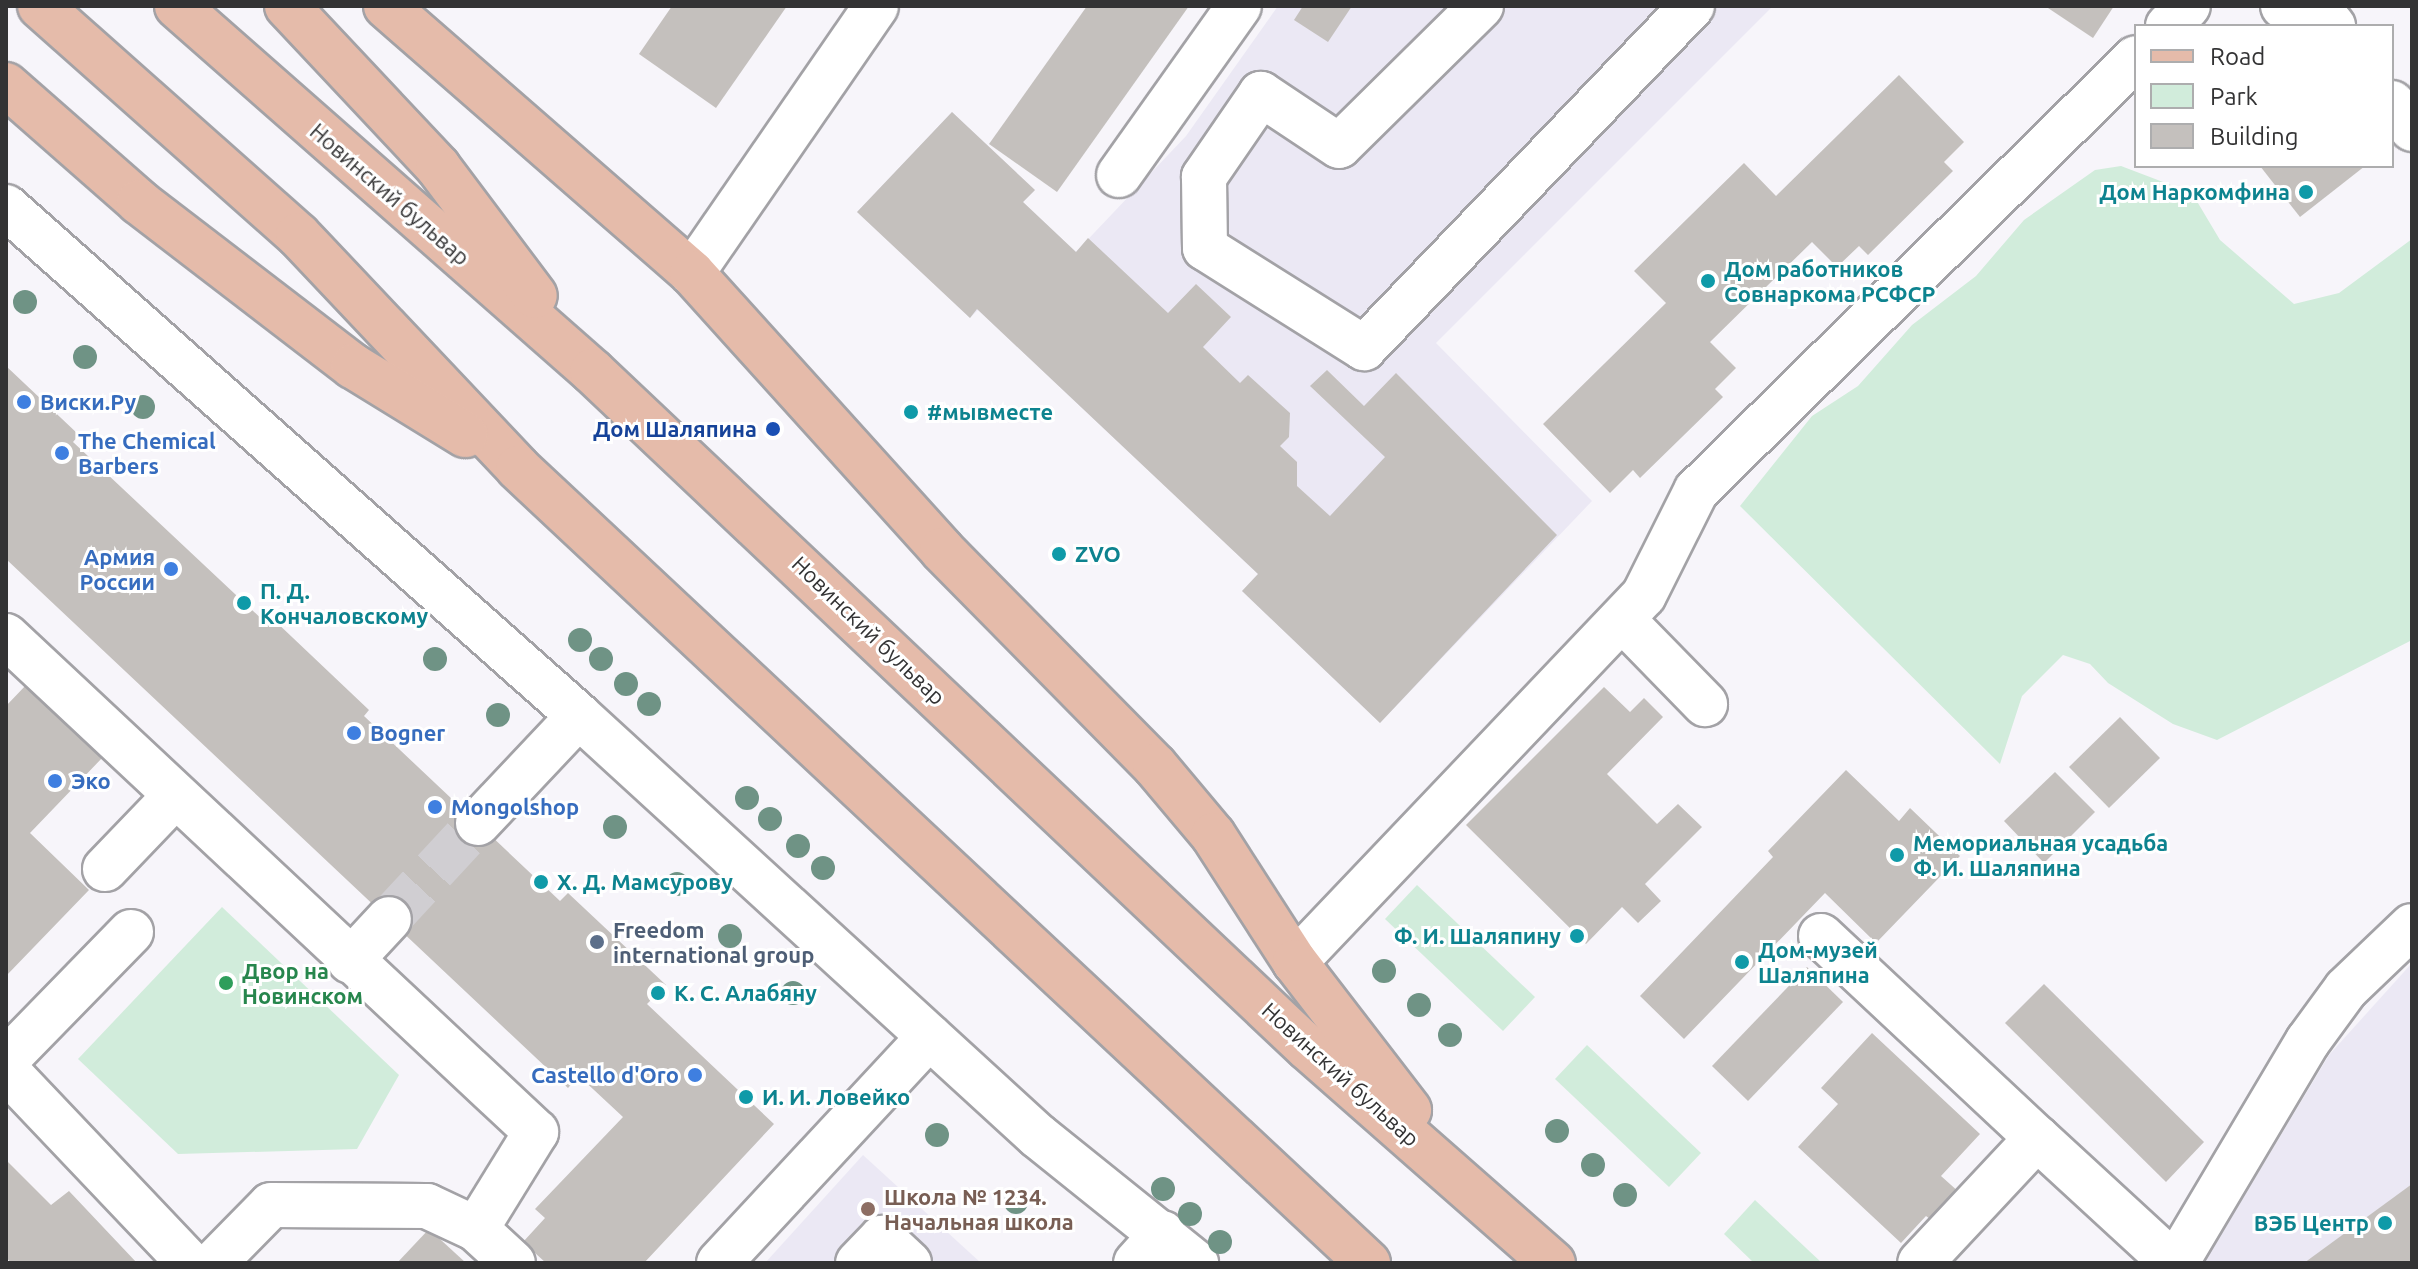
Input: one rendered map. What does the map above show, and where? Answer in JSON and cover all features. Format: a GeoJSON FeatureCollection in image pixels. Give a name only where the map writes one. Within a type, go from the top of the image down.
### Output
{"type":"FeatureCollection","features":[{"type":"Feature","properties":{"kind":"main road"},"geometry":{"type":"LineString","coordinates":[[40,6],[298,235],[518,468],[1368,1263]]}},
{"type":"Feature","properties":{"kind":"main road","name":"Новинский бульвар"},"geometry":{"type":"LineString","coordinates":[[177,6],[592,371],[1308,1048],[1553,1263]]}},
{"type":"Feature","properties":{"kind":"main road"},"geometry":{"type":"LineString","coordinates":[[287,6],[438,167],[592,371]]}},
{"type":"Feature","properties":{"kind":"main road"},"geometry":{"type":"LineString","coordinates":[[386,6],[692,273],[942,550],[1155,766],[1213,835],[1295,962],[1472,1191]]}},
{"type":"Feature","properties":{"kind":"main road"},"geometry":{"type":"LineString","coordinates":[[6,85],[139,202],[353,366],[518,468]]}},
{"type":"Feature","properties":{"kind":"street"},"geometry":{"type":"LineString","coordinates":[[692,273],[876,6]]}},
{"type":"Feature","properties":{"kind":"street"},"geometry":{"type":"LineString","coordinates":[[1119,175],[1239,6]]}},
{"type":"Feature","properties":{"kind":"street"},"geometry":{"type":"LineString","coordinates":[[1481,6],[1339,146],[1261,94],[1204,177],[1205,248],[1364,348],[1692,6]]}},
{"type":"Feature","properties":{"kind":"street"},"geometry":{"type":"LineString","coordinates":[[2170,24],[2188,6]]}},
{"type":"Feature","properties":{"kind":"street"},"geometry":{"type":"LineString","coordinates":[[2283,6],[2335,17]]}},
{"type":"Feature","properties":{"kind":"street"},"geometry":{"type":"LineString","coordinates":[[1295,962],[1644,595],[1696,491],[2134,60]]}},
{"type":"Feature","properties":{"kind":"street"},"geometry":{"type":"LineString","coordinates":[[2394,106],[2412,129]]}},
{"type":"Feature","properties":{"kind":"street"},"geometry":{"type":"LineString","coordinates":[[6,207],[579,716],[1038,1136],[1149,1248],[1196,1263]]}},
{"type":"Feature","properties":{"kind":"street"},"geometry":{"type":"LineString","coordinates":[[1622,619],[1705,704]]}},
{"type":"Feature","properties":{"kind":"street"},"geometry":{"type":"LineString","coordinates":[[6,636],[536,1132],[476,1229]]}},
{"type":"Feature","properties":{"kind":"street"},"geometry":{"type":"LineString","coordinates":[[478,823],[579,716]]}},
{"type":"Feature","properties":{"kind":"street"},"geometry":{"type":"LineString","coordinates":[[105,869],[175,796]]}},
{"type":"Feature","properties":{"kind":"street"},"geometry":{"type":"LineString","coordinates":[[350,961],[389,919]]}},
{"type":"Feature","properties":{"kind":"street"},"geometry":{"type":"LineString","coordinates":[[1821,936],[2174,1263],[2308,1041],[2346,989],[2412,926]]}},
{"type":"Feature","properties":{"kind":"street"},"geometry":{"type":"LineString","coordinates":[[6,1060],[131,932]]}},
{"type":"Feature","properties":{"kind":"street"},"geometry":{"type":"LineString","coordinates":[[719,1263],[929,1037]]}},
{"type":"Feature","properties":{"kind":"street"},"geometry":{"type":"LineString","coordinates":[[6,1070],[189,1263]]}},
{"type":"Feature","properties":{"kind":"street"},"geometry":{"type":"LineString","coordinates":[[1920,1263],[2037,1138]]}},
{"type":"Feature","properties":{"kind":"street"},"geometry":{"type":"LineString","coordinates":[[214,1263],[271,1205],[427,1206],[476,1229],[513,1263]]}},
{"type":"Feature","properties":{"kind":"street"},"geometry":{"type":"LineString","coordinates":[[858,1263],[882,1238],[909,1263]]}},
{"type":"Feature","properties":{"kind":"shaded area"},"geometry":{"type":"Polygon","coordinates":[[[1278,6],[1773,6],[1436,343],[1592,501],[1380,723],[1242,591],[1258,574],[978,310],[970,318],[857,212],[952,112],[1035,190],[1023,202],[1076,252],[1186,136],[1278,6]]]}},
{"type":"Feature","properties":{"kind":"shaded area"},"geometry":{"type":"Polygon","coordinates":[[[2412,963],[2412,1263],[2204,1263],[2329,1055],[2412,963]]]}},
{"type":"Feature","properties":{"kind":"shaded area","name":"Школа № 1234. Начальная школа"},"geometry":{"type":"Polygon","coordinates":[[[863,1155],[981,1263],[765,1263],[863,1155]]]}},
{"type":"Feature","properties":{"kind":"green space"},"geometry":{"type":"Polygon","coordinates":[[[2121,166],[2192,193],[2220,240],[2294,304],[2339,293],[2412,239],[2412,640],[2217,740],[2173,724],[2108,683],[2090,664],[2063,655],[2022,696],[2000,764],[1740,506],[1812,416],[1858,386],[1912,325],[1976,276],[2024,220],[2095,170],[2121,166]]]}},
{"type":"Feature","properties":{"kind":"green space"},"geometry":{"type":"Polygon","coordinates":[[[1417,885],[1535,997],[1503,1031],[1385,919],[1417,885]]]}},
{"type":"Feature","properties":{"kind":"green space","name":"Двор на Новинском"},"geometry":{"type":"Polygon","coordinates":[[[222,907],[399,1075],[357,1149],[178,1154],[78,1059],[222,907]]]}},
{"type":"Feature","properties":{"kind":"green space"},"geometry":{"type":"Polygon","coordinates":[[[1587,1045],[1701,1153],[1669,1187],[1555,1079],[1587,1045]]]}},
{"type":"Feature","properties":{"kind":"green space"},"geometry":{"type":"Polygon","coordinates":[[[1755,1200],[1822,1263],[1754,1263],[1724,1234],[1755,1200]]]}},
{"type":"Feature","properties":{"kind":"building"},"geometry":{"type":"Polygon","coordinates":[[[672,6],[787,6],[716,108],[639,54],[672,6]]]}},
{"type":"Feature","properties":{"kind":"building"},"geometry":{"type":"Polygon","coordinates":[[[1087,6],[1189,6],[1057,192],[989,144],[1087,6]]]}},
{"type":"Feature","properties":{"kind":"building"},"geometry":{"type":"Polygon","coordinates":[[[1303,6],[1352,6],[1328,42],[1294,20],[1303,6]]]}},
{"type":"Feature","properties":{"kind":"building"},"geometry":{"type":"Polygon","coordinates":[[[2045,6],[2114,6],[2093,38],[2045,6]]]}},
{"type":"Feature","properties":{"kind":"building","name":"Дом работников Совнаркома РСФСР"},"geometry":{"type":"Polygon","coordinates":[[[1899,75],[1964,142],[1944,162],[1953,171],[1868,255],[1859,246],[1837,267],[1812,242],[1710,342],[1736,368],[1715,389],[1723,397],[1640,478],[1633,470],[1610,493],[1543,424],[1666,303],[1634,271],[1744,163],[1776,196],[1899,75]]]}},
{"type":"Feature","properties":{"kind":"building"},"geometry":{"type":"Polygon","coordinates":[[[952,112],[1035,190],[1023,202],[1076,252],[1088,238],[1168,313],[1196,284],[1231,317],[1203,347],[1240,383],[1248,375],[1290,413],[1289,437],[1280,446],[1297,462],[1297,486],[1330,516],[1385,457],[1310,386],[1327,370],[1364,406],[1396,373],[1557,535],[1380,723],[1242,591],[1258,574],[977,309],[970,318],[857,212],[952,112]]]}},
{"type":"Feature","properties":{"kind":"building","name":"Дом Наркомфина"},"geometry":{"type":"Polygon","coordinates":[[[2262,168],[2362,168],[2300,217],[2262,168]]]}},
{"type":"Feature","properties":{"kind":"building"},"geometry":{"type":"Polygon","coordinates":[[[6,366],[79,435],[73,442],[268,625],[273,619],[369,710],[364,716],[560,901],[568,893],[666,985],[647,1004],[774,1124],[644,1263],[546,1263],[523,1242],[545,1218],[535,1209],[623,1117],[579,1076],[568,1088],[6,559],[6,366]]]}},
{"type":"Feature","properties":{"kind":"building"},"geometry":{"type":"Polygon","coordinates":[[[27,684],[103,757],[30,833],[89,890],[6,976],[6,706],[27,684]]]}},
{"type":"Feature","properties":{"kind":"building"},"geometry":{"type":"Polygon","coordinates":[[[1604,687],[1630,712],[1644,698],[1663,717],[1607,774],[1657,824],[1678,804],[1702,827],[1645,884],[1661,901],[1638,923],[1622,907],[1586,944],[1466,825],[1604,687]]]}},
{"type":"Feature","properties":{"kind":"building"},"geometry":{"type":"Polygon","coordinates":[[[2120,717],[2160,758],[2109,808],[2069,767],[2120,717]]]}},
{"type":"Feature","properties":{"kind":"building"},"geometry":{"type":"Polygon","coordinates":[[[1846,770],[1899,821],[1910,808],[1960,856],[1876,943],[1825,893],[1684,1039],[1640,996],[1773,857],[1768,851],[1846,770]]]}},
{"type":"Feature","properties":{"kind":"building"},"geometry":{"type":"Polygon","coordinates":[[[2055,772],[2095,812],[2044,863],[2004,821],[2055,772]]]}},
{"type":"Feature","properties":{"kind":"building"},"geometry":{"type":"Polygon","coordinates":[[[1807,967],[1843,1002],[1748,1101],[1712,1066],[1807,967]]]}},
{"type":"Feature","properties":{"kind":"building"},"geometry":{"type":"Polygon","coordinates":[[[2044,984],[2204,1142],[2166,1182],[2005,1023],[2044,984]]]}},
{"type":"Feature","properties":{"kind":"building"},"geometry":{"type":"Polygon","coordinates":[[[1872,1033],[1980,1134],[1941,1176],[1960,1193],[1934,1222],[1926,1216],[1901,1243],[1798,1147],[1838,1104],[1821,1088],[1872,1033]]]}},
{"type":"Feature","properties":{"kind":"building"},"geometry":{"type":"Polygon","coordinates":[[[6,1160],[51,1205],[69,1191],[137,1263],[11,1263],[6,1257],[6,1160]]]}},
{"type":"Feature","properties":{"kind":"building","name":"ВЭБ Центр"},"geometry":{"type":"Polygon","coordinates":[[[2412,1184],[2412,1263],[2304,1263],[2412,1184]]]}},
{"type":"Feature","properties":{"kind":"building"},"geometry":{"type":"Polygon","coordinates":[[[429,1229],[466,1263],[397,1263],[429,1229]]]}},
{"type":"Feature","properties":{"kind":"tunnel"},"geometry":{"type":"LineString","coordinates":[[389,919],[478,823]]}},
{"type":"Feature","properties":{"kind":"place","name":"Дом Наркомфина"},"geometry":{"type":"Point","coordinates":[2306,192]}},
{"type":"Feature","properties":{"kind":"place","name":"Дом работников Совнаркома РСФСР"},"geometry":{"type":"Point","coordinates":[1708,281]}},
{"type":"Feature","properties":{"kind":"place","name":"Виски.Ру"},"geometry":{"type":"Point","coordinates":[24,402]}},
{"type":"Feature","properties":{"kind":"place","name":"#мывместе"},"geometry":{"type":"Point","coordinates":[911,412]}},
{"type":"Feature","properties":{"kind":"place","name":"Дом Шаляпина"},"geometry":{"type":"Point","coordinates":[773,429]}},
{"type":"Feature","properties":{"kind":"place","name":"The Chemical Barbers"},"geometry":{"type":"Point","coordinates":[62,453]}},
{"type":"Feature","properties":{"kind":"place","name":"ZVO"},"geometry":{"type":"Point","coordinates":[1059,554]}},
{"type":"Feature","properties":{"kind":"place","name":"Армия России"},"geometry":{"type":"Point","coordinates":[171,569]}},
{"type":"Feature","properties":{"kind":"place","name":"П. Д. Кончаловскому"},"geometry":{"type":"Point","coordinates":[244,603]}},
{"type":"Feature","properties":{"kind":"place","name":"Bogner"},"geometry":{"type":"Point","coordinates":[354,733]}},
{"type":"Feature","properties":{"kind":"place","name":"Эко"},"geometry":{"type":"Point","coordinates":[55,781]}},
{"type":"Feature","properties":{"kind":"place","name":"Mongolshop"},"geometry":{"type":"Point","coordinates":[435,807]}},
{"type":"Feature","properties":{"kind":"place","name":"Мемориальная усадьба Ф. И. Шаляпина"},"geometry":{"type":"Point","coordinates":[1897,855]}},
{"type":"Feature","properties":{"kind":"place","name":"Х. Д. Мамсурову"},"geometry":{"type":"Point","coordinates":[541,882]}},
{"type":"Feature","properties":{"kind":"place","name":"Ф. И. Шаляпину"},"geometry":{"type":"Point","coordinates":[1577,936]}},
{"type":"Feature","properties":{"kind":"place","name":"Freedom international group"},"geometry":{"type":"Point","coordinates":[597,942]}},
{"type":"Feature","properties":{"kind":"place","name":"Дом-музей Шаляпина"},"geometry":{"type":"Point","coordinates":[1742,962]}},
{"type":"Feature","properties":{"kind":"place","name":"Двор на Новинском"},"geometry":{"type":"Point","coordinates":[226,983]}},
{"type":"Feature","properties":{"kind":"place","name":"К. С. Алабяну"},"geometry":{"type":"Point","coordinates":[658,993]}},
{"type":"Feature","properties":{"kind":"place","name":"Castello d'Oro"},"geometry":{"type":"Point","coordinates":[695,1075]}},
{"type":"Feature","properties":{"kind":"place","name":"И. И. Ловейко"},"geometry":{"type":"Point","coordinates":[746,1097]}},
{"type":"Feature","properties":{"kind":"place","name":"Школа № 1234. Начальная школа"},"geometry":{"type":"Point","coordinates":[868,1209]}},
{"type":"Feature","properties":{"kind":"place","name":"ВЭБ Центр"},"geometry":{"type":"Point","coordinates":[2385,1223]}}]}
